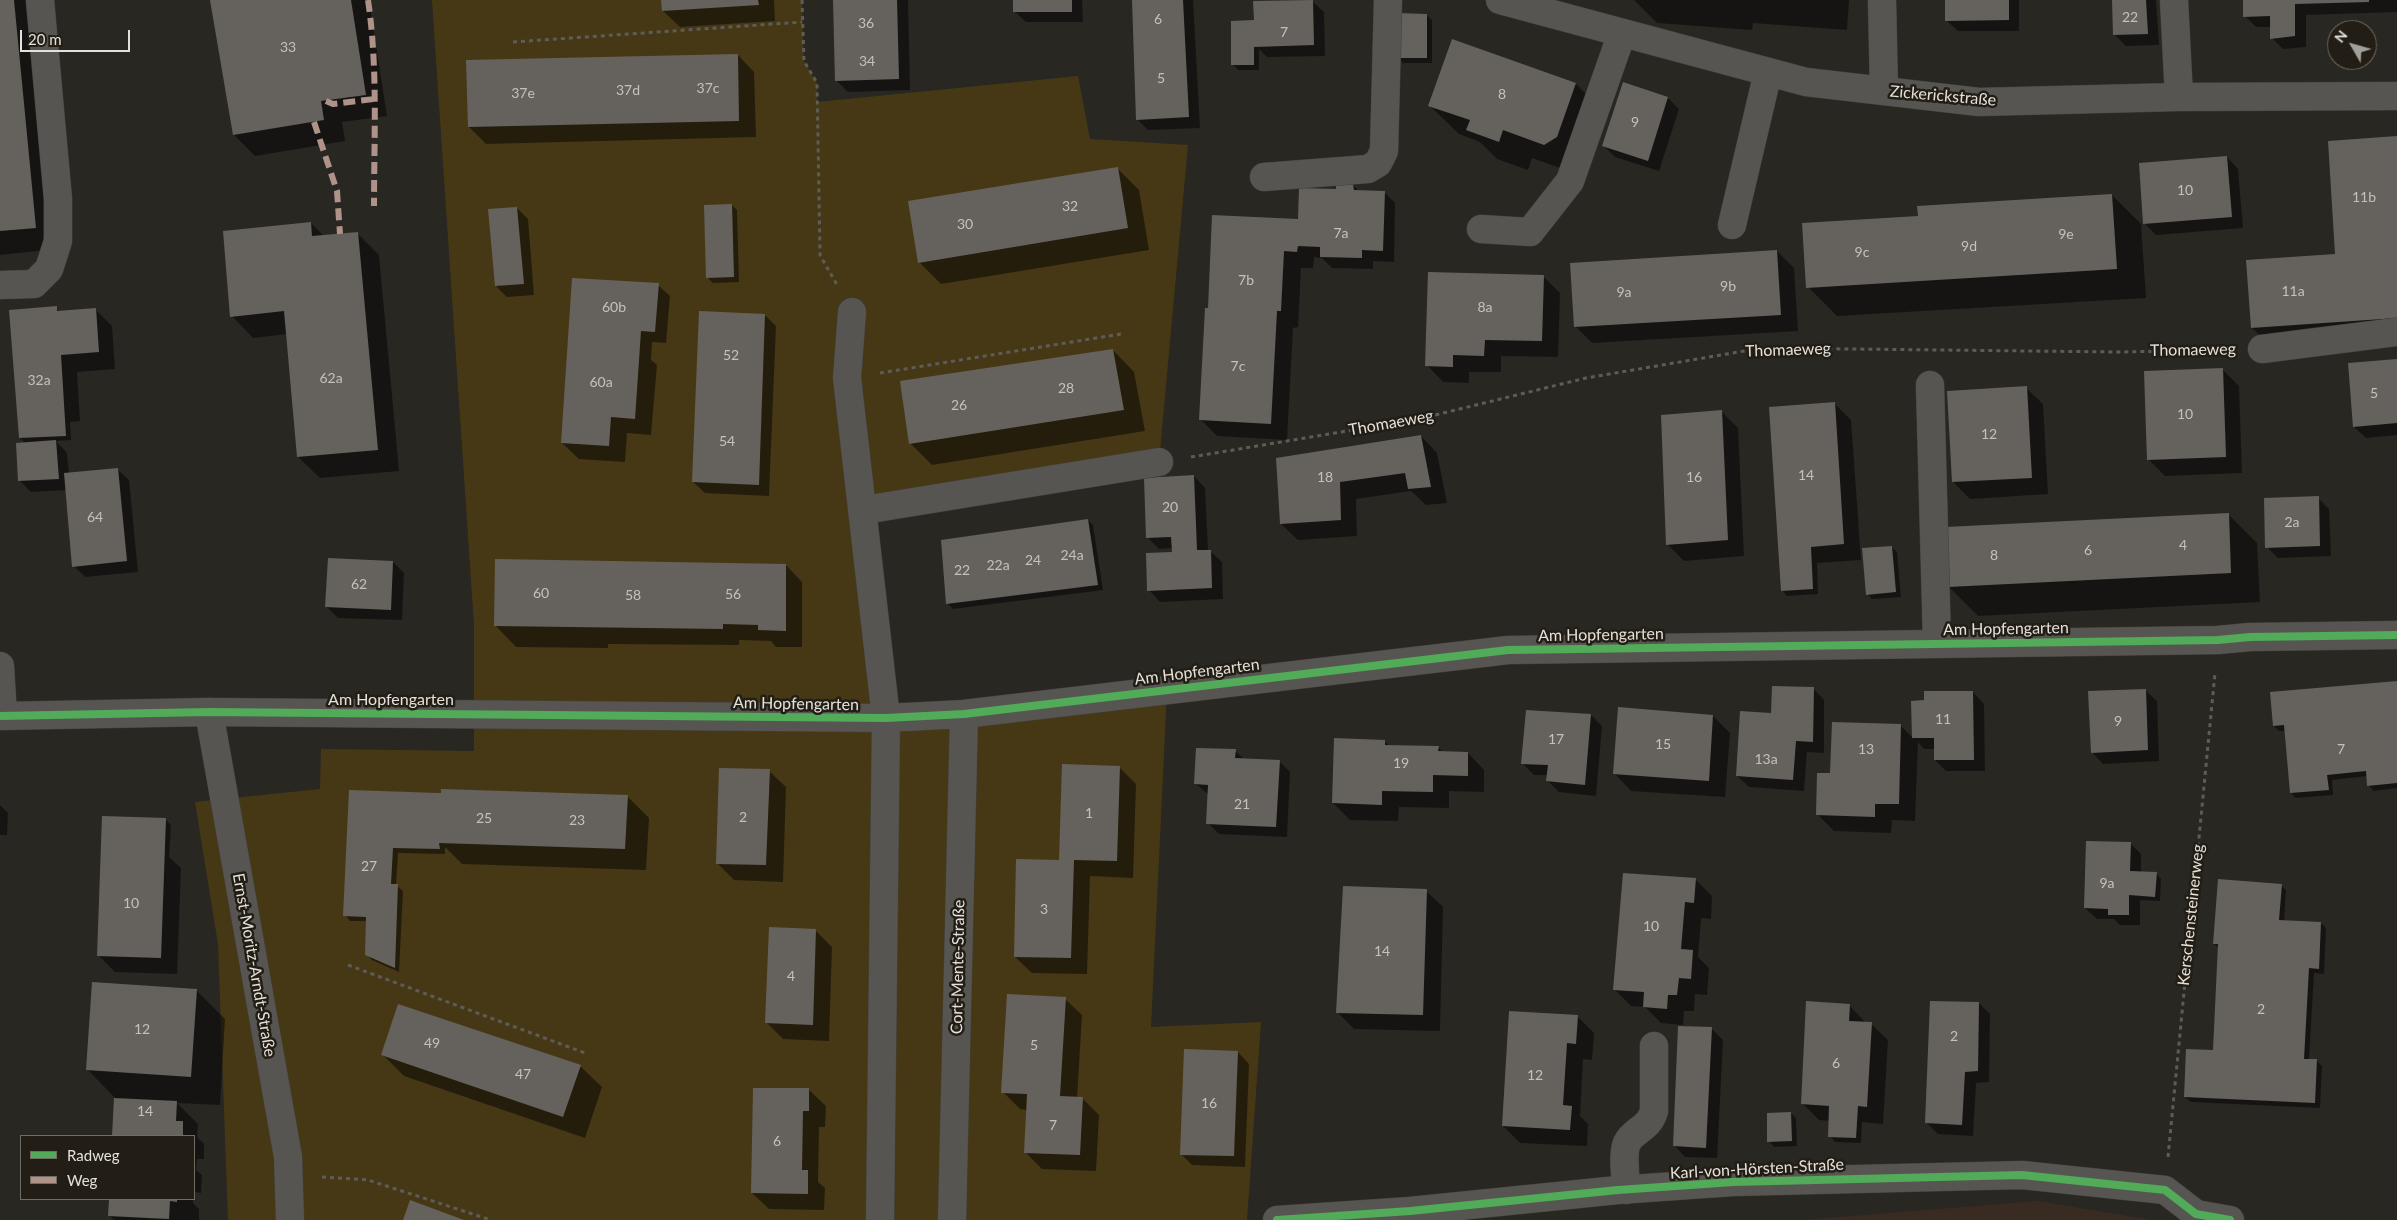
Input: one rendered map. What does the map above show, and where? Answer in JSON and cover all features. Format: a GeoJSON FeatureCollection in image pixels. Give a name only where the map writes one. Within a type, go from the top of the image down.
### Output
{"type":"FeatureCollection","features":[{"type":"Feature","properties":{"kind":"street"},"geometry":{"type":"LineString","coordinates":[[0,285],[34,284],[49,269],[58,241],[58,200],[40,0]]}},
{"type":"Feature","properties":{"kind":"street"},"geometry":{"type":"LineString","coordinates":[[1264,177],[1368,169],[1378,163],[1384,151],[1388,0]]}},
{"type":"Feature","properties":{"kind":"street","name":"Zickerickstraße"},"geometry":{"type":"LineString","coordinates":[[1500,0],[1806,82],[1979,102],[2179,97],[2397,96]]}},
{"type":"Feature","properties":{"kind":"street"},"geometry":{"type":"LineString","coordinates":[[1882,0],[1884,91]]}},
{"type":"Feature","properties":{"kind":"street"},"geometry":{"type":"LineString","coordinates":[[2174,0],[2179,97]]}},
{"type":"Feature","properties":{"kind":"street"},"geometry":{"type":"LineString","coordinates":[[1482,229],[1530,232],[1570,181],[1622,33]]}},
{"type":"Feature","properties":{"kind":"street"},"geometry":{"type":"LineString","coordinates":[[1732,225],[1768,72]]}},
{"type":"Feature","properties":{"kind":"street"},"geometry":{"type":"LineString","coordinates":[[852,312],[847,378],[864,510],[886,718],[880,1220]]}},
{"type":"Feature","properties":{"kind":"street"},"geometry":{"type":"LineString","coordinates":[[2262,349],[2397,332]]}},
{"type":"Feature","properties":{"kind":"street"},"geometry":{"type":"LineString","coordinates":[[1930,385],[1937,643]]}},
{"type":"Feature","properties":{"kind":"street"},"geometry":{"type":"LineString","coordinates":[[864,510],[1159,462]]}},
{"type":"Feature","properties":{"kind":"street","name":"Am Hopfengarten"},"geometry":{"type":"LineString","coordinates":[[2,716],[209,712],[886,718],[964,714],[1508,650],[2218,640],[2250,637],[2397,635]]}},
{"type":"Feature","properties":{"kind":"street"},"geometry":{"type":"LineString","coordinates":[[0,666],[2,716]]}},
{"type":"Feature","properties":{"kind":"street","name":"Ernst-Moritz-Arndt-Straße"},"geometry":{"type":"LineString","coordinates":[[209,712],[274,1070],[289,1175],[290,1220]]}},
{"type":"Feature","properties":{"kind":"street","name":"Cort-Mente-Straße"},"geometry":{"type":"LineString","coordinates":[[952,1220],[964,714]]}},
{"type":"Feature","properties":{"kind":"street"},"geometry":{"type":"LineString","coordinates":[[1626,1190],[1626,1147],[1631,1138],[1646,1125],[1654,1111],[1654,1046]]}},
{"type":"Feature","properties":{"kind":"street","name":"Karl-von-Hörsten-Straße"},"geometry":{"type":"LineString","coordinates":[[1277,1220],[1410,1211],[1626,1190],[1732,1182],[2022,1175],[2165,1190]]}},
{"type":"Feature","properties":{"kind":"street"},"geometry":{"type":"LineString","coordinates":[[2165,1190],[2196,1217],[2230,1220]]}},
{"type":"Feature","properties":{"kind":"path"},"geometry":{"type":"LineString","coordinates":[[802,0],[804,61],[817,84],[820,255],[852,312]]}},
{"type":"Feature","properties":{"kind":"path"},"geometry":{"type":"LineString","coordinates":[[513,42],[802,22]]}},
{"type":"Feature","properties":{"kind":"path"},"geometry":{"type":"LineString","coordinates":[[847,378],[1121,334]]}},
{"type":"Feature","properties":{"kind":"path"},"geometry":{"type":"LineString","coordinates":[[348,965],[585,1052]]}},
{"type":"Feature","properties":{"kind":"path"},"geometry":{"type":"LineString","coordinates":[[289,1175],[368,1180],[491,1220]]}},
{"type":"Feature","properties":{"kind":"shaded area"},"geometry":{"type":"Polygon","coordinates":[[[432,0],[802,0],[804,61],[817,83],[817,102],[1078,76],[1090,139],[1188,145],[1159,462],[864,510],[874,711],[1167,690],[1151,1027],[1261,1022],[1247,1220],[228,1220],[218,944],[195,802],[320,789],[321,749],[474,751],[474,625],[432,0]]]}},
{"type":"Feature","properties":{"kind":"shaded area"},"geometry":{"type":"Polygon","coordinates":[[[2038,1201],[2152,1220],[1801,1220],[2038,1201]]]}},
{"type":"Feature","properties":{"kind":"building"},"geometry":{"type":"Polygon","coordinates":[[[0,0],[14,0],[36,228],[0,231],[0,0]]]}},
{"type":"Feature","properties":{"kind":"building"},"geometry":{"type":"Polygon","coordinates":[[[210,0],[351,0],[366,95],[321,101],[324,120],[233,135],[210,0]]]}},
{"type":"Feature","properties":{"kind":"building"},"geometry":{"type":"Polygon","coordinates":[[[661,0],[758,0],[759,5],[662,11],[661,0]]]}},
{"type":"Feature","properties":{"kind":"building"},"geometry":{"type":"Polygon","coordinates":[[[833,0],[897,0],[899,79],[835,81],[833,0]]]}},
{"type":"Feature","properties":{"kind":"building"},"geometry":{"type":"Polygon","coordinates":[[[1013,0],[1072,0],[1072,12],[1013,12],[1013,0]]]}},
{"type":"Feature","properties":{"kind":"building"},"geometry":{"type":"Polygon","coordinates":[[[1132,0],[1183,0],[1189,117],[1136,120],[1132,0]]]}},
{"type":"Feature","properties":{"kind":"building"},"geometry":{"type":"Polygon","coordinates":[[[1313,0],[1314,45],[1254,47],[1254,65],[1231,65],[1231,21],[1254,20],[1253,1],[1313,0]]]}},
{"type":"Feature","properties":{"kind":"building"},"geometry":{"type":"Polygon","coordinates":[[[1945,0],[2009,0],[2009,20],[1945,21],[1945,0]]]}},
{"type":"Feature","properties":{"kind":"building"},"geometry":{"type":"Polygon","coordinates":[[[2112,0],[2146,0],[2148,34],[2113,35],[2112,0]]]}},
{"type":"Feature","properties":{"kind":"building"},"geometry":{"type":"Polygon","coordinates":[[[2243,0],[2369,0],[2369,2],[2295,4],[2295,36],[2270,39],[2270,16],[2243,17],[2243,0]]]}},
{"type":"Feature","properties":{"kind":"building"},"geometry":{"type":"Polygon","coordinates":[[[1397,13],[1427,14],[1427,58],[1397,58],[1397,13]]]}},
{"type":"Feature","properties":{"kind":"building"},"geometry":{"type":"Polygon","coordinates":[[[1452,39],[1576,83],[1557,137],[1544,145],[1503,130],[1499,142],[1466,130],[1470,120],[1428,106],[1452,39]]]}},
{"type":"Feature","properties":{"kind":"building"},"geometry":{"type":"Polygon","coordinates":[[[738,54],[739,121],[468,127],[466,60],[738,54]]]}},
{"type":"Feature","properties":{"kind":"building"},"geometry":{"type":"Polygon","coordinates":[[[1623,82],[1668,97],[1648,161],[1602,146],[1623,82]]]}},
{"type":"Feature","properties":{"kind":"building"},"geometry":{"type":"Polygon","coordinates":[[[2397,136],[2397,318],[2251,328],[2246,260],[2335,254],[2328,141],[2397,136]]]}},
{"type":"Feature","properties":{"kind":"building"},"geometry":{"type":"Polygon","coordinates":[[[2227,156],[2232,217],[2143,224],[2139,163],[2227,156]]]}},
{"type":"Feature","properties":{"kind":"building"},"geometry":{"type":"Polygon","coordinates":[[[1118,167],[1128,228],[918,263],[908,201],[1118,167]]]}},
{"type":"Feature","properties":{"kind":"building"},"geometry":{"type":"Polygon","coordinates":[[[1336,183],[1353,184],[1354,190],[1385,191],[1383,251],[1362,250],[1362,258],[1320,257],[1320,247],[1298,246],[1297,252],[1284,251],[1281,311],[1277,311],[1271,424],[1199,420],[1205,308],[1208,308],[1212,215],[1298,219],[1299,188],[1336,189],[1336,183]]]}},
{"type":"Feature","properties":{"kind":"building"},"geometry":{"type":"Polygon","coordinates":[[[2112,194],[2117,269],[1806,288],[1802,223],[1918,216],[1917,206],[2112,194]]]}},
{"type":"Feature","properties":{"kind":"building"},"geometry":{"type":"Polygon","coordinates":[[[732,204],[734,277],[706,278],[704,205],[732,204]]]}},
{"type":"Feature","properties":{"kind":"building"},"geometry":{"type":"Polygon","coordinates":[[[517,207],[524,284],[495,286],[488,209],[517,207]]]}},
{"type":"Feature","properties":{"kind":"building"},"geometry":{"type":"Polygon","coordinates":[[[311,222],[312,236],[358,232],[378,450],[297,457],[284,311],[230,317],[223,231],[311,222]]]}},
{"type":"Feature","properties":{"kind":"building"},"geometry":{"type":"Polygon","coordinates":[[[1777,250],[1781,315],[1574,327],[1570,263],[1777,250]]]}},
{"type":"Feature","properties":{"kind":"building"},"geometry":{"type":"Polygon","coordinates":[[[1428,272],[1544,275],[1542,341],[1485,340],[1484,356],[1453,355],[1453,367],[1425,366],[1428,272]]]}},
{"type":"Feature","properties":{"kind":"building"},"geometry":{"type":"Polygon","coordinates":[[[572,278],[659,283],[655,332],[641,331],[635,419],[611,417],[609,446],[561,443],[572,278]]]}},
{"type":"Feature","properties":{"kind":"building"},"geometry":{"type":"Polygon","coordinates":[[[57,306],[57,311],[96,308],[99,352],[61,355],[66,436],[19,438],[9,310],[57,306]]]}},
{"type":"Feature","properties":{"kind":"building"},"geometry":{"type":"Polygon","coordinates":[[[699,311],[765,314],[759,485],[692,482],[699,311]]]}},
{"type":"Feature","properties":{"kind":"building"},"geometry":{"type":"Polygon","coordinates":[[[1113,349],[1124,410],[909,444],[900,381],[1113,349]]]}},
{"type":"Feature","properties":{"kind":"building"},"geometry":{"type":"Polygon","coordinates":[[[2397,359],[2397,423],[2353,427],[2348,363],[2397,359]]]}},
{"type":"Feature","properties":{"kind":"building"},"geometry":{"type":"Polygon","coordinates":[[[2223,368],[2226,457],[2147,460],[2144,371],[2223,368]]]}},
{"type":"Feature","properties":{"kind":"building"},"geometry":{"type":"Polygon","coordinates":[[[2027,386],[2032,478],[1952,482],[1947,391],[2027,386]]]}},
{"type":"Feature","properties":{"kind":"building"},"geometry":{"type":"Polygon","coordinates":[[[1835,402],[1844,544],[1811,547],[1813,589],[1781,591],[1769,407],[1835,402]]]}},
{"type":"Feature","properties":{"kind":"building"},"geometry":{"type":"Polygon","coordinates":[[[1722,410],[1728,540],[1666,545],[1661,415],[1722,410]]]}},
{"type":"Feature","properties":{"kind":"building"},"geometry":{"type":"Polygon","coordinates":[[[1421,435],[1431,487],[1408,489],[1405,473],[1340,482],[1341,520],[1280,524],[1276,458],[1421,435]]]}},
{"type":"Feature","properties":{"kind":"building"},"geometry":{"type":"Polygon","coordinates":[[[56,440],[59,479],[18,481],[16,443],[56,440]]]}},
{"type":"Feature","properties":{"kind":"building"},"geometry":{"type":"Polygon","coordinates":[[[118,468],[127,561],[72,567],[64,473],[118,468]]]}},
{"type":"Feature","properties":{"kind":"building"},"geometry":{"type":"Polygon","coordinates":[[[1194,475],[1197,550],[1211,550],[1212,588],[1147,591],[1146,553],[1172,552],[1171,537],[1146,538],[1144,478],[1194,475]]]}},
{"type":"Feature","properties":{"kind":"building"},"geometry":{"type":"Polygon","coordinates":[[[2319,496],[2320,546],[2265,548],[2264,498],[2319,496]]]}},
{"type":"Feature","properties":{"kind":"building"},"geometry":{"type":"Polygon","coordinates":[[[2229,513],[2231,573],[1948,587],[1945,527],[2229,513]]]}},
{"type":"Feature","properties":{"kind":"building"},"geometry":{"type":"Polygon","coordinates":[[[1088,519],[1098,585],[946,604],[941,540],[1088,519]]]}},
{"type":"Feature","properties":{"kind":"building"},"geometry":{"type":"Polygon","coordinates":[[[1892,546],[1896,592],[1866,595],[1862,548],[1892,546]]]}},
{"type":"Feature","properties":{"kind":"building"},"geometry":{"type":"Polygon","coordinates":[[[328,558],[393,561],[391,610],[325,607],[328,558]]]}},
{"type":"Feature","properties":{"kind":"building"},"geometry":{"type":"Polygon","coordinates":[[[495,559],[786,564],[786,631],[758,630],[758,625],[723,624],[723,629],[494,626],[495,559]]]}},
{"type":"Feature","properties":{"kind":"building"},"geometry":{"type":"Polygon","coordinates":[[[2397,681],[2397,783],[2367,786],[2366,771],[2327,775],[2329,790],[2290,793],[2284,725],[2273,726],[2270,692],[2397,681]]]}},
{"type":"Feature","properties":{"kind":"building"},"geometry":{"type":"Polygon","coordinates":[[[1772,686],[1814,687],[1813,742],[1796,741],[1793,780],[1736,776],[1740,711],[1771,713],[1772,686]]]}},
{"type":"Feature","properties":{"kind":"building"},"geometry":{"type":"Polygon","coordinates":[[[2146,689],[2148,750],[2091,753],[2088,691],[2146,689]]]}},
{"type":"Feature","properties":{"kind":"building"},"geometry":{"type":"Polygon","coordinates":[[[1924,691],[1973,691],[1974,760],[1934,760],[1934,738],[1912,738],[1911,701],[1924,700],[1924,691]]]}},
{"type":"Feature","properties":{"kind":"building"},"geometry":{"type":"Polygon","coordinates":[[[1618,707],[1713,715],[1709,781],[1613,774],[1618,707]]]}},
{"type":"Feature","properties":{"kind":"building"},"geometry":{"type":"Polygon","coordinates":[[[1526,710],[1591,714],[1585,785],[1546,781],[1548,765],[1521,764],[1526,710]]]}},
{"type":"Feature","properties":{"kind":"building"},"geometry":{"type":"Polygon","coordinates":[[[1832,722],[1901,724],[1899,804],[1875,804],[1875,817],[1816,815],[1817,773],[1830,773],[1832,722]]]}},
{"type":"Feature","properties":{"kind":"building"},"geometry":{"type":"Polygon","coordinates":[[[1334,738],[1385,740],[1385,745],[1439,746],[1438,751],[1468,752],[1468,776],[1433,775],[1433,792],[1382,791],[1382,805],[1332,803],[1334,738]]]}},
{"type":"Feature","properties":{"kind":"building"},"geometry":{"type":"Polygon","coordinates":[[[1196,748],[1236,749],[1235,758],[1280,760],[1276,827],[1206,824],[1208,785],[1194,784],[1196,748]]]}},
{"type":"Feature","properties":{"kind":"building"},"geometry":{"type":"Polygon","coordinates":[[[1062,764],[1120,766],[1117,861],[1074,860],[1071,958],[1014,957],[1016,859],[1059,860],[1062,764]]]}},
{"type":"Feature","properties":{"kind":"building"},"geometry":{"type":"Polygon","coordinates":[[[719,768],[770,769],[766,865],[716,864],[719,768]]]}},
{"type":"Feature","properties":{"kind":"building"},"geometry":{"type":"Polygon","coordinates":[[[441,789],[628,795],[625,849],[439,843],[440,849],[393,848],[391,884],[398,884],[395,968],[365,955],[366,917],[343,916],[349,790],[441,793],[441,789]]]}},
{"type":"Feature","properties":{"kind":"building"},"geometry":{"type":"Polygon","coordinates":[[[102,816],[166,818],[161,958],[97,956],[102,816]]]}},
{"type":"Feature","properties":{"kind":"building"},"geometry":{"type":"Polygon","coordinates":[[[2086,841],[2131,842],[2130,871],[2157,872],[2155,897],[2129,895],[2129,915],[2108,915],[2108,909],[2084,908],[2086,841]]]}},
{"type":"Feature","properties":{"kind":"building"},"geometry":{"type":"Polygon","coordinates":[[[1623,873],[1696,878],[1694,903],[1685,902],[1681,949],[1693,950],[1691,979],[1679,978],[1677,995],[1668,995],[1667,1009],[1643,1007],[1644,992],[1613,990],[1623,873]]]}},
{"type":"Feature","properties":{"kind":"building"},"geometry":{"type":"Polygon","coordinates":[[[2218,879],[2282,884],[2279,920],[2321,922],[2319,969],[2309,968],[2304,1059],[2317,1059],[2315,1103],[2184,1097],[2186,1049],[2213,1050],[2218,944],[2213,944],[2218,879]]]}},
{"type":"Feature","properties":{"kind":"building"},"geometry":{"type":"Polygon","coordinates":[[[1343,886],[1427,889],[1423,1015],[1336,1013],[1343,886]]]}},
{"type":"Feature","properties":{"kind":"building"},"geometry":{"type":"Polygon","coordinates":[[[769,927],[816,929],[813,1025],[765,1023],[769,927]]]}},
{"type":"Feature","properties":{"kind":"building"},"geometry":{"type":"Polygon","coordinates":[[[92,982],[197,989],[191,1077],[86,1070],[92,982]]]}},
{"type":"Feature","properties":{"kind":"building"},"geometry":{"type":"Polygon","coordinates":[[[1007,994],[1066,997],[1060,1096],[1083,1097],[1080,1155],[1024,1153],[1027,1094],[1001,1093],[1007,994]]]}},
{"type":"Feature","properties":{"kind":"building"},"geometry":{"type":"Polygon","coordinates":[[[1806,1001],[1850,1004],[1849,1021],[1872,1022],[1867,1107],[1858,1106],[1856,1138],[1828,1137],[1829,1106],[1801,1104],[1806,1001]]]}},
{"type":"Feature","properties":{"kind":"building"},"geometry":{"type":"Polygon","coordinates":[[[1930,1001],[1979,1002],[1978,1071],[1965,1072],[1962,1125],[1925,1123],[1930,1001]]]}},
{"type":"Feature","properties":{"kind":"building"},"geometry":{"type":"Polygon","coordinates":[[[398,1004],[581,1065],[563,1117],[381,1055],[398,1004]]]}},
{"type":"Feature","properties":{"kind":"building"},"geometry":{"type":"Polygon","coordinates":[[[1509,1011],[1578,1015],[1576,1044],[1567,1043],[1563,1105],[1572,1106],[1570,1130],[1502,1126],[1509,1011]]]}},
{"type":"Feature","properties":{"kind":"building"},"geometry":{"type":"Polygon","coordinates":[[[1678,1026],[1712,1027],[1706,1148],[1673,1146],[1678,1026]]]}},
{"type":"Feature","properties":{"kind":"building"},"geometry":{"type":"Polygon","coordinates":[[[1184,1049],[1238,1051],[1234,1156],[1180,1155],[1184,1049]]]}},
{"type":"Feature","properties":{"kind":"building"},"geometry":{"type":"Polygon","coordinates":[[[753,1088],[809,1088],[809,1111],[803,1111],[802,1170],[808,1170],[808,1194],[751,1193],[753,1088]]]}},
{"type":"Feature","properties":{"kind":"building"},"geometry":{"type":"Polygon","coordinates":[[[114,1098],[177,1101],[176,1121],[183,1121],[183,1135],[112,1135],[114,1098]]]}},
{"type":"Feature","properties":{"kind":"building"},"geometry":{"type":"Polygon","coordinates":[[[1791,1112],[1792,1141],[1767,1142],[1767,1113],[1791,1112]]]}},
{"type":"Feature","properties":{"kind":"building"},"geometry":{"type":"Polygon","coordinates":[[[109,1200],[177,1200],[177,1202],[170,1201],[169,1219],[108,1216],[109,1200]]]}},
{"type":"Feature","properties":{"kind":"building"},"geometry":{"type":"Polygon","coordinates":[[[410,1200],[464,1220],[403,1220],[410,1200]]]}},
{"type":"Feature","properties":{"kind":"marked path"},"geometry":{"type":"LineString","coordinates":[[368,0],[374,77],[374,206]]}},
{"type":"Feature","properties":{"kind":"marked path"},"geometry":{"type":"LineString","coordinates":[[326,101],[333,104],[374,99]]}},
{"type":"Feature","properties":{"kind":"marked path"},"geometry":{"type":"LineString","coordinates":[[314,122],[337,191],[340,234]]}},
{"type":"Feature","properties":{"kind":"cycle path"},"geometry":{"type":"LineString","coordinates":[[0,716],[209,712],[886,718],[964,714],[1508,650],[2218,640],[2250,637],[2397,635]]}},
{"type":"Feature","properties":{"kind":"cycle path"},"geometry":{"type":"LineString","coordinates":[[1277,1220],[1410,1211],[1618,1190],[1733,1182],[2022,1175],[2165,1190],[2196,1214],[2230,1220]]}}]}
